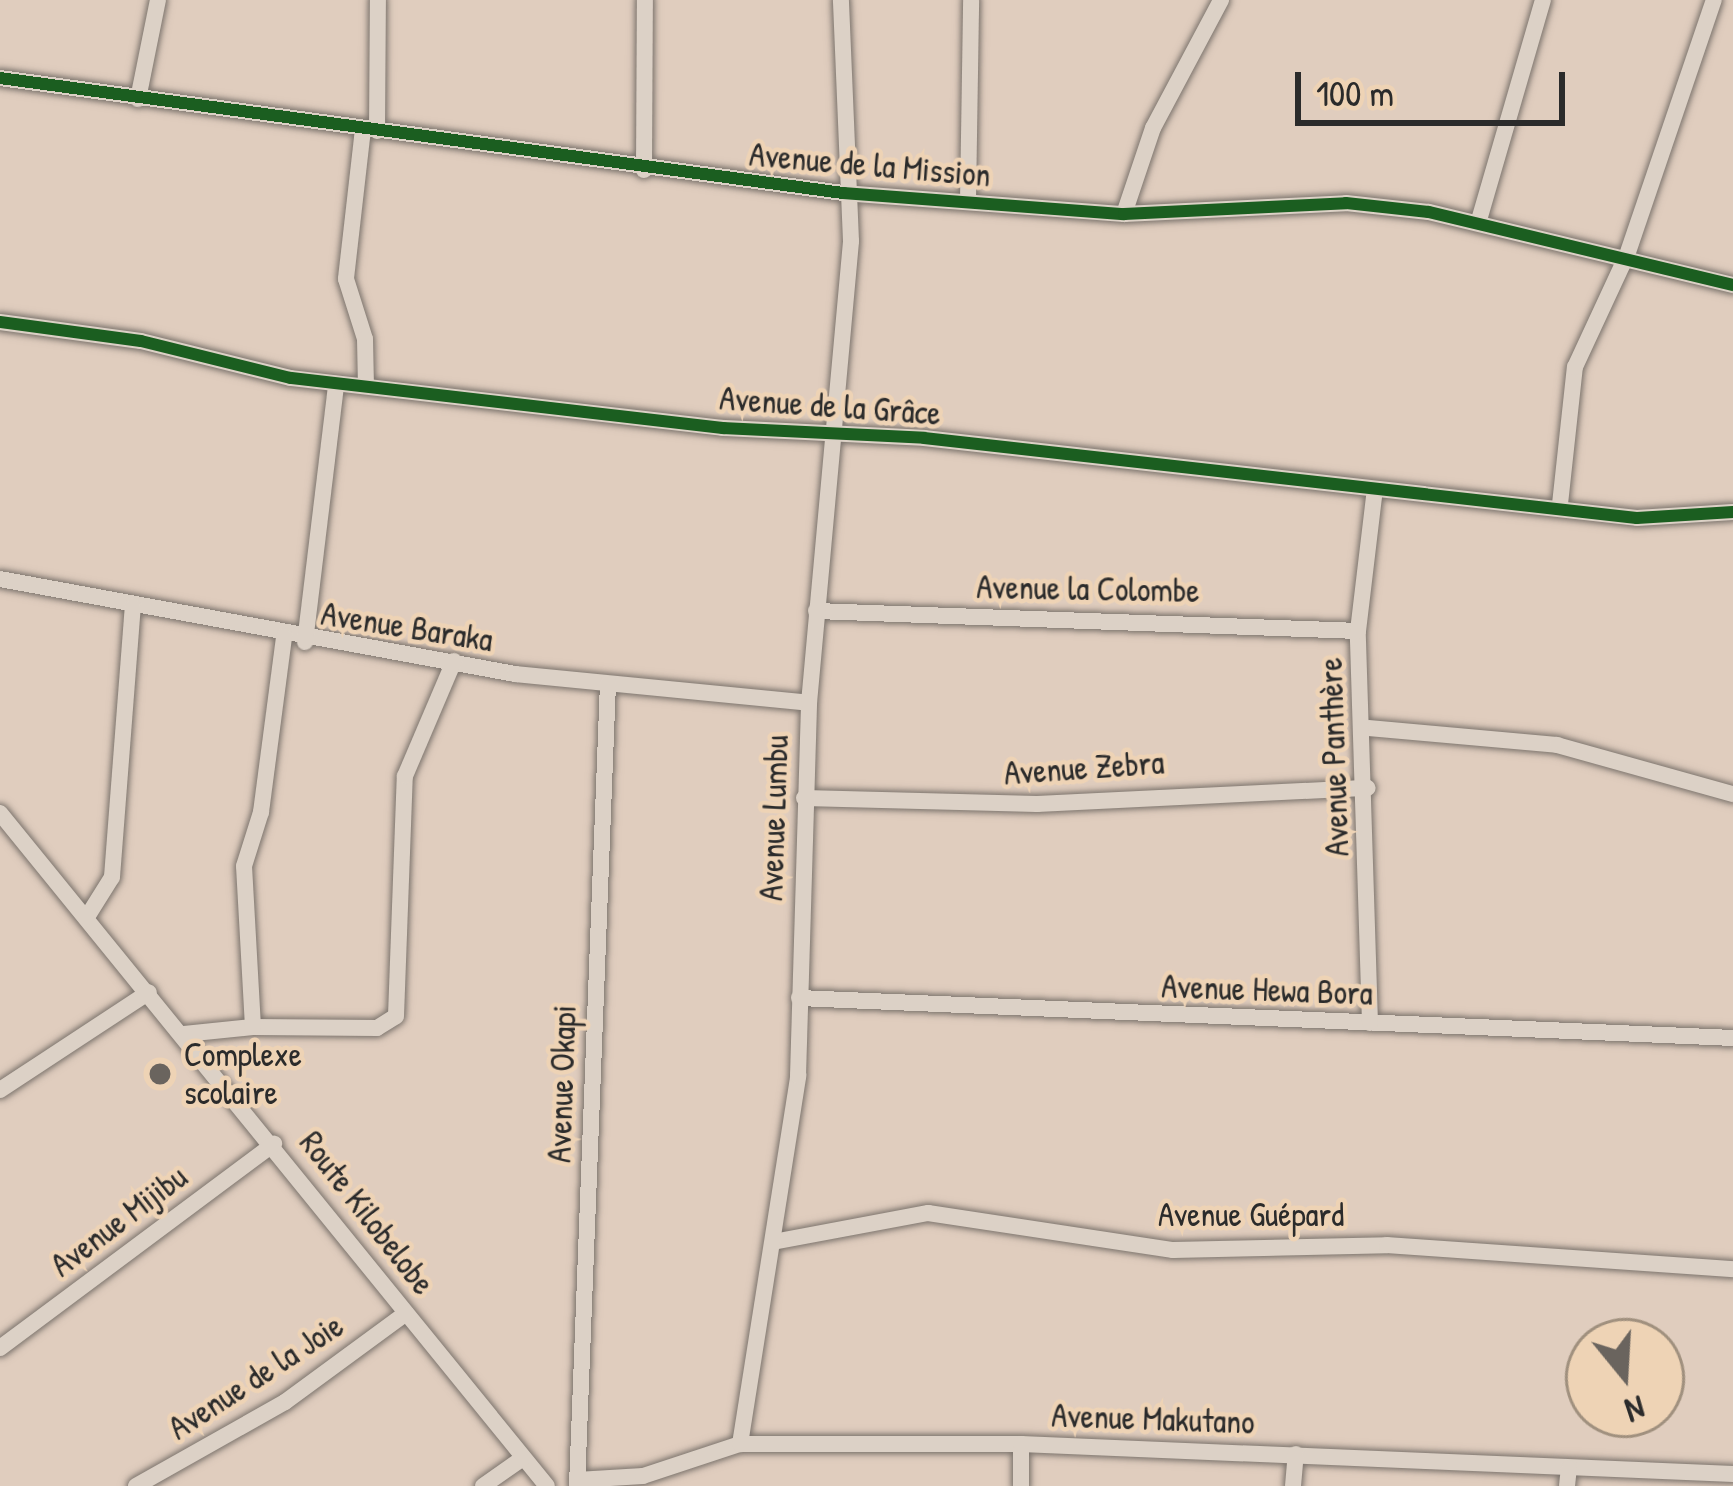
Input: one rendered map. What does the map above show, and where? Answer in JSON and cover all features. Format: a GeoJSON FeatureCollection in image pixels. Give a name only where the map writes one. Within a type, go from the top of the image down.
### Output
{"type":"FeatureCollection","features":[{"type":"Feature","properties":{"kind":"street"},"geometry":{"type":"LineString","coordinates":[[138,99],[158,0]]}},
{"type":"Feature","properties":{"kind":"street"},"geometry":{"type":"LineString","coordinates":[[366,385],[365,338],[346,279],[370,130],[378,0]]}},
{"type":"Feature","properties":{"kind":"street"},"geometry":{"type":"LineString","coordinates":[[644,0],[644,170]]}},
{"type":"Feature","properties":{"kind":"street","name":"Avenue Lumbu"},"geometry":{"type":"LineString","coordinates":[[740,1444],[773,1242],[799,998],[809,703],[851,241],[843,193],[842,0]]}},
{"type":"Feature","properties":{"kind":"street"},"geometry":{"type":"LineString","coordinates":[[968,200],[971,0]]}},
{"type":"Feature","properties":{"kind":"street"},"geometry":{"type":"LineString","coordinates":[[1124,214],[1153,128],[1221,0]]}},
{"type":"Feature","properties":{"kind":"street"},"geometry":{"type":"LineString","coordinates":[[1479,220],[1543,0]]}},
{"type":"Feature","properties":{"kind":"street"},"geometry":{"type":"LineString","coordinates":[[1560,504],[1575,368],[1627,255],[1714,0]]}},
{"type":"Feature","properties":{"kind":"street","name":"Avenue de la Mission"},"geometry":{"type":"LineString","coordinates":[[0,78],[644,170],[843,193],[1124,214],[1346,203],[1479,220],[1733,285]]}},
{"type":"Feature","properties":{"kind":"street","name":"Avenue de la Grâce"},"geometry":{"type":"LineString","coordinates":[[0,322],[336,384],[1560,504],[1637,518],[1733,512]]}},
{"type":"Feature","properties":{"kind":"street"},"geometry":{"type":"LineString","coordinates":[[305,641],[336,384]]}},
{"type":"Feature","properties":{"kind":"street","name":"Avenue Panthère"},"geometry":{"type":"LineString","coordinates":[[1370,1023],[1368,728],[1358,632],[1375,489]]}},
{"type":"Feature","properties":{"kind":"street","name":"Avenue Baraka"},"geometry":{"type":"LineString","coordinates":[[0,579],[305,641],[608,684],[809,703]]}},
{"type":"Feature","properties":{"kind":"street"},"geometry":{"type":"LineString","coordinates":[[87,917],[112,877],[133,607]]}},
{"type":"Feature","properties":{"kind":"street","name":"Avenue la Colombe"},"geometry":{"type":"LineString","coordinates":[[816,611],[1358,632]]}},
{"type":"Feature","properties":{"kind":"street"},"geometry":{"type":"LineString","coordinates":[[253,1027],[244,866],[261,812],[284,637]]}},
{"type":"Feature","properties":{"kind":"street"},"geometry":{"type":"LineString","coordinates":[[184,1034],[253,1027],[377,1028],[396,1016],[406,776],[454,662]]}},
{"type":"Feature","properties":{"kind":"street","name":"Avenue Okapi"},"geometry":{"type":"LineString","coordinates":[[577,1483],[608,684]]}},
{"type":"Feature","properties":{"kind":"street"},"geometry":{"type":"LineString","coordinates":[[1368,728],[1557,745],[1733,794]]}},
{"type":"Feature","properties":{"kind":"street","name":"Avenue Zebra"},"geometry":{"type":"LineString","coordinates":[[804,798],[1037,804],[1368,788]]}},
{"type":"Feature","properties":{"kind":"street","name":"Route Kilobelobe"},"geometry":{"type":"LineString","coordinates":[[0,812],[547,1486]]}},
{"type":"Feature","properties":{"kind":"street"},"geometry":{"type":"LineString","coordinates":[[0,844],[16,833]]}},
{"type":"Feature","properties":{"kind":"street"},"geometry":{"type":"LineString","coordinates":[[0,1090],[149,992]]}},
{"type":"Feature","properties":{"kind":"street","name":"Avenue Hewa Bora"},"geometry":{"type":"LineString","coordinates":[[799,998],[1733,1038]]}},
{"type":"Feature","properties":{"kind":"street","name":"Avenue Mijibu"},"geometry":{"type":"LineString","coordinates":[[0,1348],[274,1144]]}},
{"type":"Feature","properties":{"kind":"street","name":"Avenue Guépard"},"geometry":{"type":"LineString","coordinates":[[773,1242],[928,1213],[1173,1250],[1387,1245],[1733,1269]]}},
{"type":"Feature","properties":{"kind":"street","name":"Avenue de la Joie"},"geometry":{"type":"LineString","coordinates":[[136,1486],[285,1402],[406,1313]]}},
{"type":"Feature","properties":{"kind":"street","name":"Avenue Makutano"},"geometry":{"type":"LineString","coordinates":[[577,1483],[643,1476],[740,1444],[1021,1444],[1296,1454],[1568,1477],[1733,1474]]}},
{"type":"Feature","properties":{"kind":"street"},"geometry":{"type":"LineString","coordinates":[[1021,1444],[1021,1486]]}},
{"type":"Feature","properties":{"kind":"street"},"geometry":{"type":"LineString","coordinates":[[1293,1486],[1296,1454]]}},
{"type":"Feature","properties":{"kind":"street"},"geometry":{"type":"LineString","coordinates":[[483,1486],[524,1458]]}},
{"type":"Feature","properties":{"kind":"cycle path"},"geometry":{"type":"LineString","coordinates":[[0,78],[843,193],[1124,214],[1346,203],[1429,212],[1733,285]]}},
{"type":"Feature","properties":{"kind":"cycle path"},"geometry":{"type":"LineString","coordinates":[[0,322],[141,341],[291,378],[723,428],[924,438],[1637,518],[1733,512]]}},
{"type":"Feature","properties":{"kind":"place","name":"Complexe scolaire"},"geometry":{"type":"Point","coordinates":[160,1074]}}]}
